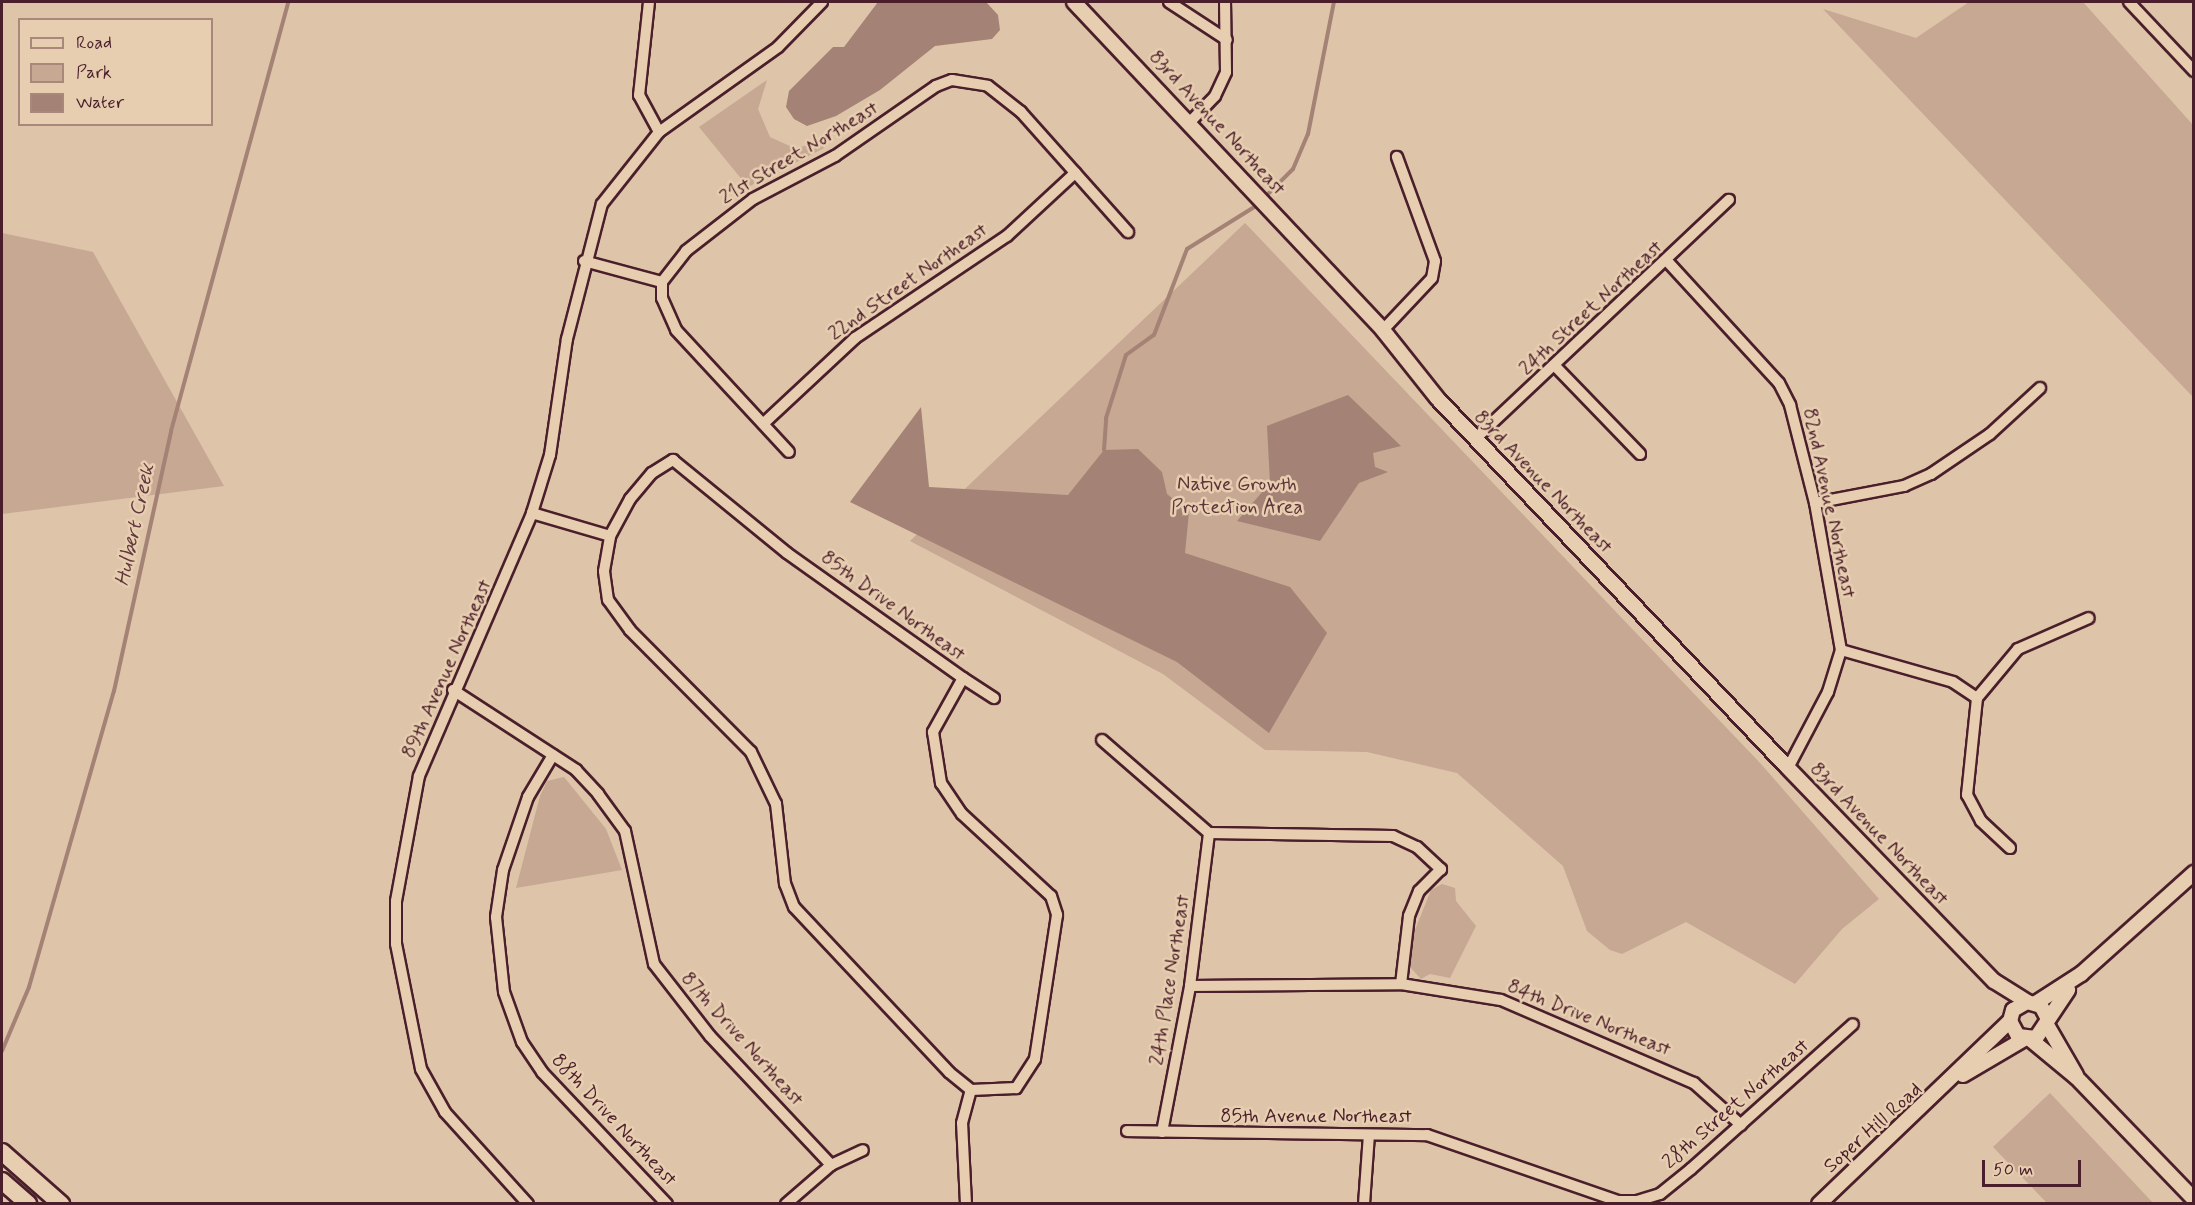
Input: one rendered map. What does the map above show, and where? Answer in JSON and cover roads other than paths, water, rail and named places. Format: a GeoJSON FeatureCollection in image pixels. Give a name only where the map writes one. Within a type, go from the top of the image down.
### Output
{"type":"FeatureCollection","features":[{"type":"Feature","properties":{"kind":"main road"},"geometry":{"type":"LineString","coordinates":[[2,1152],[62,1203]]}},
{"type":"Feature","properties":{"kind":"main road"},"geometry":{"type":"LineString","coordinates":[[2,1181],[28,1203]]}},
{"type":"Feature","properties":{"kind":"street"},"geometry":{"type":"LineString","coordinates":[[649,2],[639,95],[659,132]]}},
{"type":"Feature","properties":{"kind":"street","name":"89th Avenue Northeast"},"geometry":{"type":"LineString","coordinates":[[528,1203],[445,1112],[422,1068],[396,944],[396,901],[419,776],[453,690],[495,607],[532,513],[550,455],[584,261],[602,204],[659,132],[778,47],[822,2]]}},
{"type":"Feature","properties":{"kind":"street","name":"83rd Avenue Northeast"},"geometry":{"type":"LineString","coordinates":[[1074,2],[1190,122],[1383,330],[1475,439],[1788,768],[1995,981],[2031,1002],[2048,1022]]}},
{"type":"Feature","properties":{"kind":"street"},"geometry":{"type":"LineString","coordinates":[[1169,2],[1227,40]]}},
{"type":"Feature","properties":{"kind":"street"},"geometry":{"type":"LineString","coordinates":[[1190,122],[1215,96],[1226,72],[1225,2]]}},
{"type":"Feature","properties":{"kind":"street"},"geometry":{"type":"LineString","coordinates":[[2129,2],[2193,71]]}},
{"type":"Feature","properties":{"kind":"street","name":"21st Street Northeast"},"geometry":{"type":"LineString","coordinates":[[662,282],[686,251],[753,199],[836,156],[936,86],[971,80],[1021,111],[1075,173]]}},
{"type":"Feature","properties":{"kind":"street"},"geometry":{"type":"LineString","coordinates":[[1383,330],[1432,278],[1435,261],[1397,157]]}},
{"type":"Feature","properties":{"kind":"street"},"geometry":{"type":"LineString","coordinates":[[1075,173],[1128,232]]}},
{"type":"Feature","properties":{"kind":"street","name":"22nd Street Northeast"},"geometry":{"type":"LineString","coordinates":[[764,423],[855,338],[1007,236],[1075,173]]}},
{"type":"Feature","properties":{"kind":"street","name":"24th Street Northeast"},"geometry":{"type":"LineString","coordinates":[[1475,439],[1668,262],[1729,200]]}},
{"type":"Feature","properties":{"kind":"street"},"geometry":{"type":"LineString","coordinates":[[584,261],[662,282],[662,298],[676,330],[789,452]]}},
{"type":"Feature","properties":{"kind":"street","name":"82nd Avenue Northeast"},"geometry":{"type":"LineString","coordinates":[[1668,262],[1779,383],[1791,405],[1815,503],[1841,650]]}},
{"type":"Feature","properties":{"kind":"street"},"geometry":{"type":"LineString","coordinates":[[1556,367],[1640,454]]}},
{"type":"Feature","properties":{"kind":"street"},"geometry":{"type":"LineString","coordinates":[[1815,503],[1904,486],[1931,474],[1990,434],[2040,388]]}},
{"type":"Feature","properties":{"kind":"street","name":"85th Drive Northeast"},"geometry":{"type":"LineString","coordinates":[[673,460],[787,553],[963,678],[933,732],[941,783],[962,814],[1051,896],[1057,915],[1029,1076],[1017,1088],[971,1090],[794,907],[765,776],[751,752],[630,630],[608,600],[604,571],[610,536],[630,499],[652,473],[673,460]]}},
{"type":"Feature","properties":{"kind":"street"},"geometry":{"type":"LineString","coordinates":[[532,513],[610,536]]}},
{"type":"Feature","properties":{"kind":"street"},"geometry":{"type":"LineString","coordinates":[[2010,848],[1981,821],[1967,795],[1977,698],[2018,649],[2089,618]]}},
{"type":"Feature","properties":{"kind":"street"},"geometry":{"type":"LineString","coordinates":[[1788,768],[1828,692],[1841,650],[1953,682],[1977,698]]}},
{"type":"Feature","properties":{"kind":"street"},"geometry":{"type":"LineString","coordinates":[[963,678],[994,698]]}},
{"type":"Feature","properties":{"kind":"street","name":"87th Drive Northeast"},"geometry":{"type":"LineString","coordinates":[[453,690],[576,770],[625,831],[654,964],[676,997],[831,1165]]}},
{"type":"Feature","properties":{"kind":"street"},"geometry":{"type":"LineString","coordinates":[[1102,740],[1209,833],[1393,836],[1416,847],[1441,869],[1419,891],[1409,916],[1401,984]]}},
{"type":"Feature","properties":{"kind":"street","name":"88th Drive Northeast"},"geometry":{"type":"LineString","coordinates":[[553,755],[528,797],[503,870],[496,917],[504,992],[522,1042],[542,1072],[667,1203]]}},
{"type":"Feature","properties":{"kind":"street","name":"24th Place Northeast"},"geometry":{"type":"LineString","coordinates":[[1162,1132],[1191,986],[1209,833]]}},
{"type":"Feature","properties":{"kind":"street"},"geometry":{"type":"LineString","coordinates":[[2031,1002],[2080,975],[2193,873]]}},
{"type":"Feature","properties":{"kind":"street"},"geometry":{"type":"LineString","coordinates":[[2076,1077],[2048,1022],[2080,975]]}},
{"type":"Feature","properties":{"kind":"street","name":"83rd Avenue Northeast"},"geometry":{"type":"LineString","coordinates":[[1995,981],[2011,1018],[2027,1039]]}},
{"type":"Feature","properties":{"kind":"street","name":"84th Drive Northeast"},"geometry":{"type":"LineString","coordinates":[[1191,986],[1300,989],[1401,984],[1502,1000],[1570,1025],[1694,1083],[1741,1125]]}},
{"type":"Feature","properties":{"kind":"street","name":"Soper Hill Road"},"geometry":{"type":"LineString","coordinates":[[1819,1203],[1954,1080],[2011,1018],[2031,1002]]}},
{"type":"Feature","properties":{"kind":"street","name":"Soper Hill Road"},"geometry":{"type":"LineString","coordinates":[[1954,1080],[2027,1039],[2048,1022]]}},
{"type":"Feature","properties":{"kind":"street","name":"28th Street Northeast"},"geometry":{"type":"LineString","coordinates":[[1637,1201],[1660,1194],[1853,1024]]}},
{"type":"Feature","properties":{"kind":"street"},"geometry":{"type":"LineString","coordinates":[[2027,1039],[2076,1077],[2193,1199]]}},
{"type":"Feature","properties":{"kind":"street"},"geometry":{"type":"LineString","coordinates":[[966,1203],[962,1123],[971,1090]]}},
{"type":"Feature","properties":{"kind":"street","name":"85th Avenue Northeast"},"geometry":{"type":"LineString","coordinates":[[1127,1131],[1427,1135],[1618,1201],[1637,1201]]}},
{"type":"Feature","properties":{"kind":"street"},"geometry":{"type":"LineString","coordinates":[[1364,1203],[1369,1135]]}},
{"type":"Feature","properties":{"kind":"street"},"geometry":{"type":"LineString","coordinates":[[786,1203],[831,1165],[862,1150]]}},
{"type":"Feature","properties":{"kind":"water"},"geometry":{"type":"Polygon","coordinates":[[[878,2],[986,2],[998,15],[1000,30],[992,39],[935,46],[880,90],[836,116],[807,126],[794,119],[786,107],[789,91],[833,47],[844,47],[878,2]]]}},
{"type":"Feature","properties":{"kind":"water"},"geometry":{"type":"Polygon","coordinates":[[[1348,395],[1401,446],[1373,453],[1375,467],[1388,472],[1359,483],[1320,541],[1237,521],[1270,483],[1267,426],[1348,395]]]}},
{"type":"Feature","properties":{"kind":"water"},"geometry":{"type":"Polygon","coordinates":[[[921,407],[929,487],[1068,495],[1104,450],[1138,449],[1162,472],[1167,494],[1189,512],[1185,553],[1290,587],[1327,633],[1269,733],[1177,662],[850,502],[921,407]]]}},
{"type":"Feature","properties":{"kind":"waterway","name":"Hulbert Creek"},"geometry":{"type":"LineString","coordinates":[[2,1051],[29,987],[114,691],[171,431],[288,2]]}},
{"type":"Feature","properties":{"kind":"waterway","name":"Hulbert Creek"},"geometry":{"type":"LineString","coordinates":[[1264,198],[1293,169],[1308,134],[1334,2]]}},
{"type":"Feature","properties":{"kind":"waterway"},"geometry":{"type":"LineString","coordinates":[[1104,450],[1106,418],[1126,355],[1154,335],[1187,249],[1259,204]]}},
{"type":"Feature","properties":{"kind":"park label","name":"Native Growth Protection Area"},"geometry":{"type":"Point","coordinates":[1237,496]}}]}
